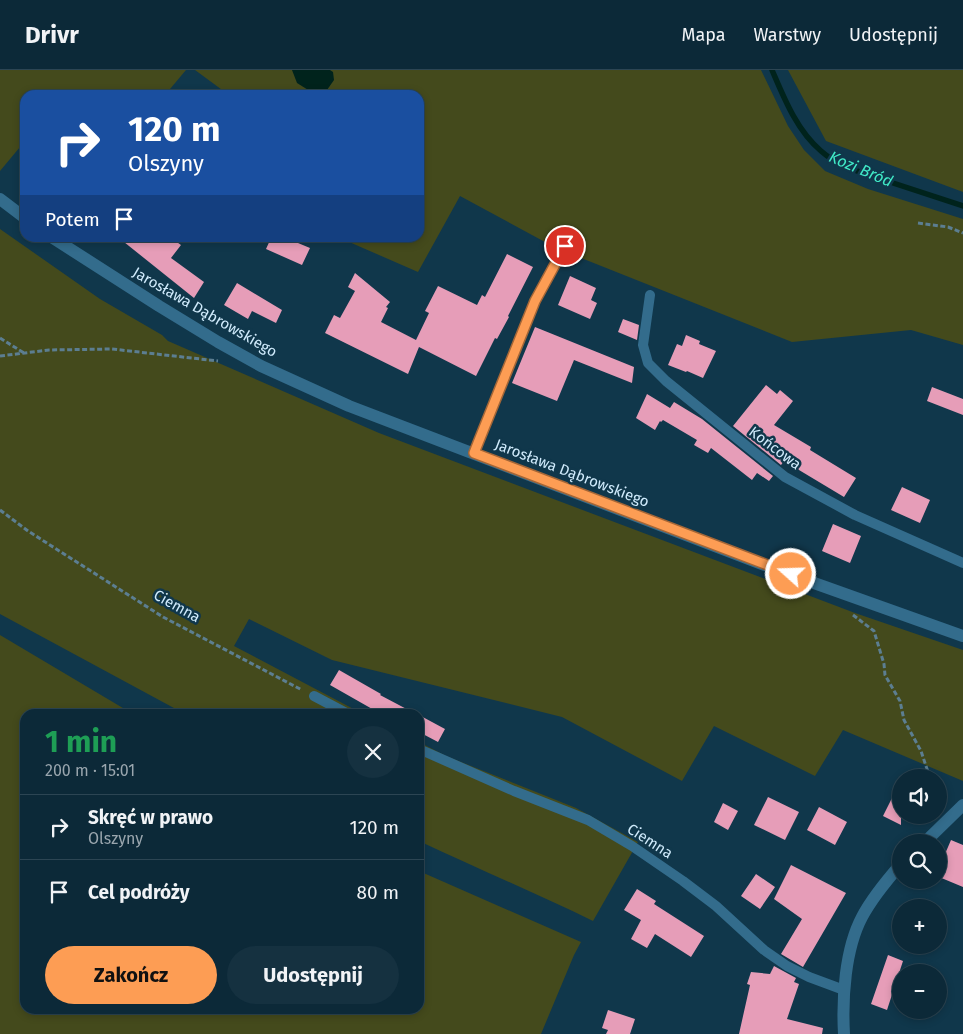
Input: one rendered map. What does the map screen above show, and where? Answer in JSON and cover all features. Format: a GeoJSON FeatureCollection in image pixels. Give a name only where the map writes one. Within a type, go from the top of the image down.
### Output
{"type":"FeatureCollection","features":[{"type":"Feature","properties":{"kind":"street"},"geometry":{"type":"LineString","coordinates":[[0,199],[20,214]]}},
{"type":"Feature","properties":{"kind":"street","name":"Jarosława Dąbrowskiego"},"geometry":{"type":"LineString","coordinates":[[59,242],[159,306],[261,366],[349,406],[772,568],[963,636]]}},
{"type":"Feature","properties":{"kind":"street"},"geometry":{"type":"LineString","coordinates":[[933,834],[963,805]]}},
{"type":"Feature","properties":{"kind":"street"},"geometry":{"type":"LineString","coordinates":[[844,1034],[844,990],[856,929],[862,915],[892,876]]}},
{"type":"Feature","properties":{"kind":"lane"},"geometry":{"type":"LineString","coordinates":[[474,453],[535,301],[565,246]]}},
{"type":"Feature","properties":{"kind":"lane","name":"Końcowa"},"geometry":{"type":"LineString","coordinates":[[650,295],[644,345],[648,363],[666,382],[785,477],[855,515],[963,563]]}},
{"type":"Feature","properties":{"kind":"lane"},"geometry":{"type":"LineString","coordinates":[[314,696],[339,709]]}},
{"type":"Feature","properties":{"kind":"lane","name":"Ciemna"},"geometry":{"type":"LineString","coordinates":[[424,751],[486,779],[588,820],[632,846],[683,881],[716,906],[764,950],[787,966],[809,977],[844,990]]}},
{"type":"Feature","properties":{"kind":"path"},"geometry":{"type":"LineString","coordinates":[[918,223],[948,227],[963,233]]}},
{"type":"Feature","properties":{"kind":"path"},"geometry":{"type":"LineString","coordinates":[[0,338],[24,353]]}},
{"type":"Feature","properties":{"kind":"path"},"geometry":{"type":"LineString","coordinates":[[0,356],[49,350],[112,349],[222,361]]}},
{"type":"Feature","properties":{"kind":"path","name":"Ciemna"},"geometry":{"type":"LineString","coordinates":[[0,510],[28,531],[163,617],[314,696]]}},
{"type":"Feature","properties":{"kind":"path"},"geometry":{"type":"LineString","coordinates":[[847,595],[846,608],[848,611],[874,631],[884,664],[885,676],[900,701],[904,720],[921,751],[927,769]]}},
{"type":"Feature","properties":{"kind":"green space"},"geometry":{"type":"Polygon","coordinates":[[[0,70],[186,70],[169,90],[20,90],[20,147],[0,171],[0,70]]]}},
{"type":"Feature","properties":{"kind":"green space"},"geometry":{"type":"Polygon","coordinates":[[[195,70],[761,70],[788,126],[804,150],[825,171],[868,189],[963,219],[963,345],[911,330],[792,342],[556,248],[460,196],[418,272],[349,242],[424,242],[424,90],[222,90],[195,70]]]}},
{"type":"Feature","properties":{"kind":"green space"},"geometry":{"type":"Polygon","coordinates":[[[788,70],[963,70],[963,192],[826,141],[788,70]]]}},
{"type":"Feature","properties":{"kind":"green space"},"geometry":{"type":"Polygon","coordinates":[[[0,229],[100,299],[162,335],[168,341],[379,433],[855,613],[963,650],[963,781],[947,774],[947,769],[935,769],[843,730],[815,776],[714,726],[682,781],[562,717],[332,660],[249,619],[234,646],[354,709],[176,709],[0,614],[0,229]]]}},
{"type":"Feature","properties":{"kind":"green space"},"geometry":{"type":"Polygon","coordinates":[[[0,635],[125,709],[20,709],[20,1014],[424,1014],[424,873],[581,942],[541,1034],[0,1034],[0,635]]]}},
{"type":"Feature","properties":{"kind":"green space"},"geometry":{"type":"Polygon","coordinates":[[[424,745],[446,756],[576,808],[638,842],[593,921],[424,843],[424,745]]]}},
{"type":"Feature","properties":{"kind":"shaded area"},"geometry":{"type":"Polygon","coordinates":[[[292,70],[330,70],[333,72],[334,80],[327,90],[308,90],[297,83],[292,70]]]}},
{"type":"Feature","properties":{"kind":"building"},"geometry":{"type":"Polygon","coordinates":[[[124,242],[177,242],[181,245],[171,258],[204,282],[194,298],[124,242]]]}},
{"type":"Feature","properties":{"kind":"building"},"geometry":{"type":"Polygon","coordinates":[[[269,242],[296,242],[310,248],[302,265],[266,249],[269,242]]]}},
{"type":"Feature","properties":{"kind":"building"},"geometry":{"type":"Polygon","coordinates":[[[507,254],[533,267],[509,317],[497,339],[495,338],[476,376],[419,347],[408,374],[325,333],[334,315],[340,318],[355,291],[348,287],[355,273],[390,302],[386,307],[388,308],[381,322],[416,340],[429,313],[425,311],[438,286],[477,305],[482,295],[485,297],[507,254]]]}},
{"type":"Feature","properties":{"kind":"building"},"geometry":{"type":"Polygon","coordinates":[[[570,276],[596,288],[591,300],[597,303],[590,319],[558,305],[570,276]]]}},
{"type":"Feature","properties":{"kind":"building"},"geometry":{"type":"Polygon","coordinates":[[[237,283],[282,310],[276,323],[252,311],[248,319],[224,305],[237,283]]]}},
{"type":"Feature","properties":{"kind":"building"},"geometry":{"type":"Polygon","coordinates":[[[623,319],[639,325],[637,340],[618,332],[623,319]]]}},
{"type":"Feature","properties":{"kind":"building"},"geometry":{"type":"Polygon","coordinates":[[[535,327],[634,367],[632,383],[574,360],[557,401],[512,383],[535,327]]]}},
{"type":"Feature","properties":{"kind":"building"},"geometry":{"type":"Polygon","coordinates":[[[686,335],[700,341],[699,344],[716,351],[703,378],[668,365],[677,344],[682,346],[686,335]]]}},
{"type":"Feature","properties":{"kind":"building"},"geometry":{"type":"Polygon","coordinates":[[[766,385],[777,394],[780,390],[793,401],[774,425],[811,447],[810,450],[856,478],[844,497],[784,461],[781,465],[733,426],[766,385]]]}},
{"type":"Feature","properties":{"kind":"building"},"geometry":{"type":"Polygon","coordinates":[[[932,387],[963,399],[963,415],[927,401],[932,387]]]}},
{"type":"Feature","properties":{"kind":"building"},"geometry":{"type":"Polygon","coordinates":[[[647,394],[670,408],[674,402],[702,419],[773,476],[769,481],[757,473],[752,480],[711,448],[708,453],[694,445],[697,440],[663,420],[660,421],[655,430],[636,418],[647,394]]]}},
{"type":"Feature","properties":{"kind":"building"},"geometry":{"type":"Polygon","coordinates":[[[902,487],[930,500],[920,523],[891,510],[902,487]]]}},
{"type":"Feature","properties":{"kind":"building"},"geometry":{"type":"Polygon","coordinates":[[[833,524],[861,536],[850,563],[822,551],[833,524]]]}},
{"type":"Feature","properties":{"kind":"building"},"geometry":{"type":"Polygon","coordinates":[[[339,670],[407,709],[372,709],[330,685],[339,670]]]}},
{"type":"Feature","properties":{"kind":"building"},"geometry":{"type":"Polygon","coordinates":[[[424,718],[445,729],[438,742],[424,735],[424,718]]]}},
{"type":"Feature","properties":{"kind":"building"},"geometry":{"type":"Polygon","coordinates":[[[768,797],[799,812],[785,840],[754,825],[768,797]]]}},
{"type":"Feature","properties":{"kind":"building"},"geometry":{"type":"Polygon","coordinates":[[[892,798],[892,820],[883,816],[892,798]]]}},
{"type":"Feature","properties":{"kind":"building"},"geometry":{"type":"Polygon","coordinates":[[[723,803],[738,811],[728,830],[714,822],[723,803]]]}},
{"type":"Feature","properties":{"kind":"building"},"geometry":{"type":"Polygon","coordinates":[[[819,807],[847,822],[835,845],[807,830],[819,807]]]}},
{"type":"Feature","properties":{"kind":"building"},"geometry":{"type":"Polygon","coordinates":[[[951,840],[963,845],[963,887],[947,880],[947,849],[951,840]]]}},
{"type":"Feature","properties":{"kind":"building"},"geometry":{"type":"Polygon","coordinates":[[[791,865],[846,893],[803,967],[781,954],[802,919],[774,899],[791,865]]]}},
{"type":"Feature","properties":{"kind":"building"},"geometry":{"type":"Polygon","coordinates":[[[756,874],[775,887],[760,909],[741,896],[756,874]]]}},
{"type":"Feature","properties":{"kind":"building"},"geometry":{"type":"Polygon","coordinates":[[[637,889],[656,901],[654,904],[704,936],[691,957],[655,934],[647,948],[631,939],[641,920],[624,910],[637,889]]]}},
{"type":"Feature","properties":{"kind":"building"},"geometry":{"type":"Polygon","coordinates":[[[888,955],[903,961],[902,964],[892,964],[892,995],[887,1010],[871,1004],[888,955]]]}},
{"type":"Feature","properties":{"kind":"building"},"geometry":{"type":"Polygon","coordinates":[[[774,966],[796,978],[794,982],[799,984],[787,1019],[823,1028],[822,1034],[739,1034],[750,985],[747,984],[751,972],[770,974],[774,966]]]}},
{"type":"Feature","properties":{"kind":"building"},"geometry":{"type":"Polygon","coordinates":[[[608,1010],[635,1019],[630,1034],[606,1034],[608,1030],[602,1028],[608,1010]]]}},
{"type":"Feature","properties":{"kind":"waterway","name":"Kozi Bród"},"geometry":{"type":"LineString","coordinates":[[772,70],[786,103],[798,124],[812,143],[828,157],[854,170],[963,206]]}},
{"type":"Feature","properties":{"kind":"route"},"geometry":{"type":"LineString","coordinates":[[565,246],[535,301],[474,453],[791,574]]}}]}
